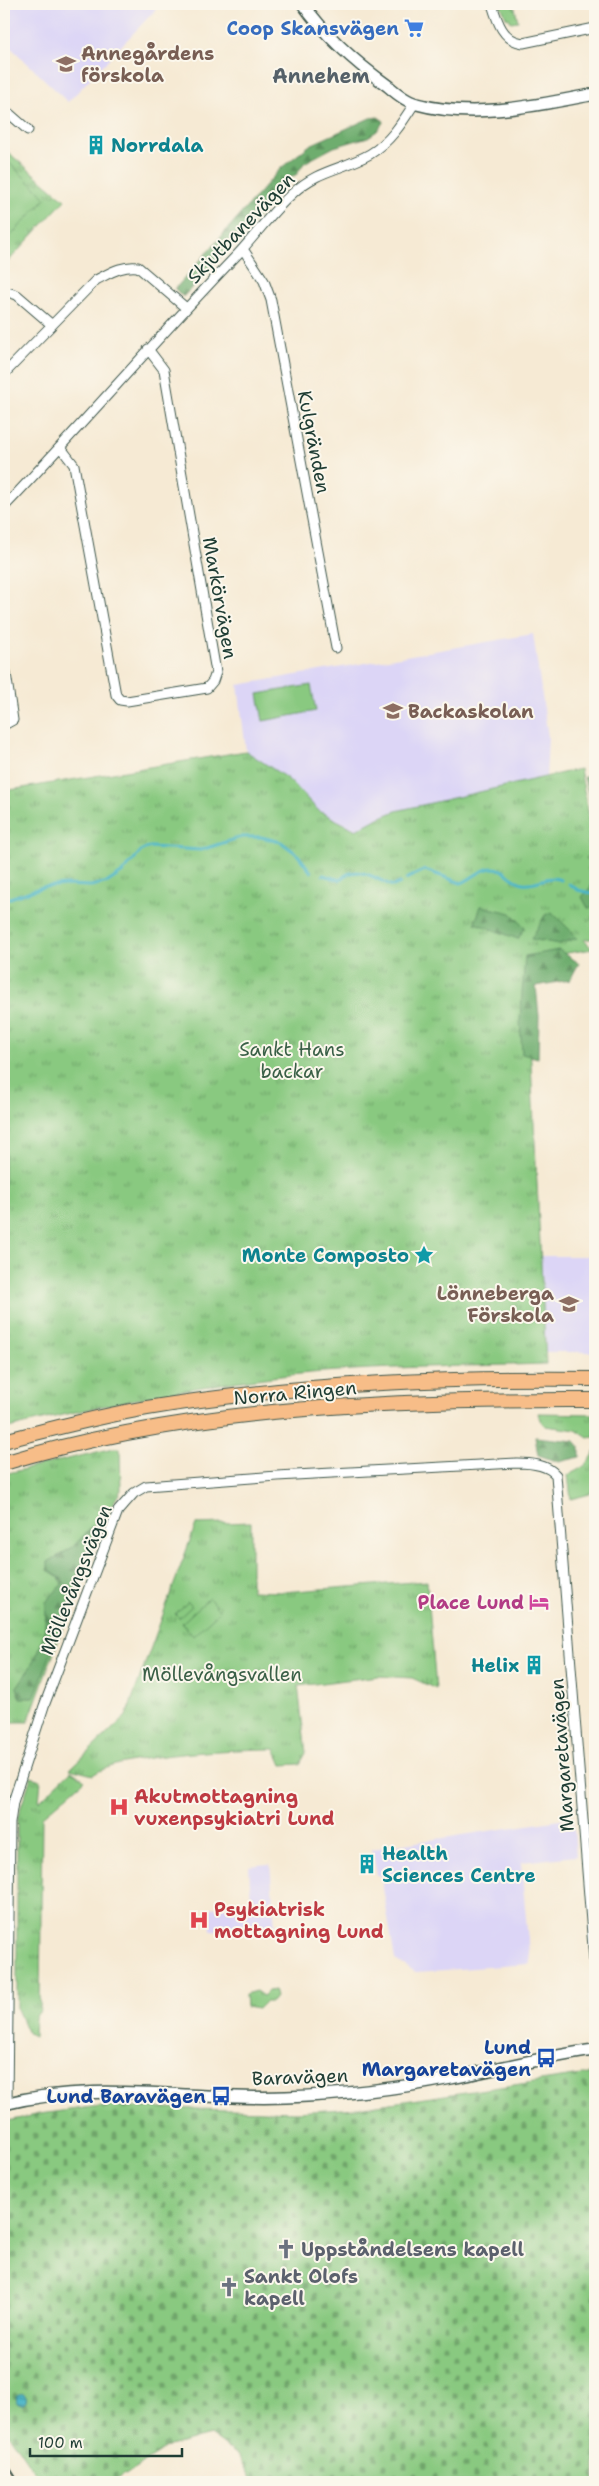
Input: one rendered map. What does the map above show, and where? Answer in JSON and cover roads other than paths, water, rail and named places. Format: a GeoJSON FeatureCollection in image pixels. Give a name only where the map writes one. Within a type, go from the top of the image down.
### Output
{"type":"FeatureCollection","features":[{"type":"Feature","properties":{"kind":"main road","name":"Norra Ringen"},"geometry":{"type":"LineString","coordinates":[[4,1441],[145,1408],[306,1388],[434,1380],[595,1379]]}},
{"type":"Feature","properties":{"kind":"main road","name":"Norra Ringen"},"geometry":{"type":"LineString","coordinates":[[4,1463],[95,1440],[151,1430],[308,1408],[434,1402],[595,1400]]}},
{"type":"Feature","properties":{"kind":"main road"},"geometry":{"type":"LineString","coordinates":[[4,2471],[11,2482]]}},
{"type":"Feature","properties":{"kind":"street"},"geometry":{"type":"LineString","coordinates":[[303,4],[316,22],[356,63],[414,104],[436,108],[488,111],[595,94]]}},
{"type":"Feature","properties":{"kind":"street"},"geometry":{"type":"LineString","coordinates":[[492,4],[505,34],[513,42],[524,43],[595,28]]}},
{"type":"Feature","properties":{"kind":"street","name":"Skjutbanevägen"},"geometry":{"type":"LineString","coordinates":[[4,507],[61,448],[148,349],[242,250],[292,193],[317,174],[369,154],[387,142],[414,104]]}},
{"type":"Feature","properties":{"kind":"street"},"geometry":{"type":"LineString","coordinates":[[4,109],[28,130]]}},
{"type":"Feature","properties":{"kind":"street","name":"Kulgränden"},"geometry":{"type":"LineString","coordinates":[[242,250],[264,281],[270,300],[336,648]]}},
{"type":"Feature","properties":{"kind":"street","name":"Skjutbanevägen"},"geometry":{"type":"LineString","coordinates":[[4,374],[96,280],[128,266],[138,267],[186,308]]}},
{"type":"Feature","properties":{"kind":"street"},"geometry":{"type":"LineString","coordinates":[[4,290],[17,295],[52,325]]}},
{"type":"Feature","properties":{"kind":"street","name":"Markörvägen"},"geometry":{"type":"LineString","coordinates":[[61,448],[74,465],[116,695],[120,700],[127,701],[207,688],[213,681],[216,672],[164,370],[148,349]]}},
{"type":"Feature","properties":{"kind":"street"},"geometry":{"type":"LineString","coordinates":[[4,660],[14,711],[13,720],[4,725]]}},
{"type":"Feature","properties":{"kind":"street","name":"Möllevångsvägen"},"geometry":{"type":"LineString","coordinates":[[6,2104],[10,1823],[14,1802],[44,1706],[118,1510],[139,1489],[161,1484],[517,1463],[545,1467],[556,1475]]}},
{"type":"Feature","properties":{"kind":"street","name":"Margaretavägen"},"geometry":{"type":"LineString","coordinates":[[556,1475],[595,1972]]}},
{"type":"Feature","properties":{"kind":"street"},"geometry":{"type":"LineString","coordinates":[[4,1801],[14,1802]]}},
{"type":"Feature","properties":{"kind":"street","name":"Baravägen"},"geometry":{"type":"LineString","coordinates":[[6,2104],[54,2095],[88,2092],[284,2097],[363,2092],[434,2082],[595,2050]]}},
{"type":"Feature","properties":{"kind":"water"},"geometry":{"type":"Polygon","coordinates":[[[21,2393],[27,2399],[21,2405],[15,2399],[21,2393]]]}},
{"type":"Feature","properties":{"kind":"waterway"},"geometry":{"type":"LineString","coordinates":[[4,900],[43,887],[66,885],[91,886],[108,882],[123,872],[142,850],[150,847],[201,850],[241,837],[261,837],[281,842],[297,854],[311,872]]}},
{"type":"Feature","properties":{"kind":"waterway"},"geometry":{"type":"LineString","coordinates":[[406,879],[425,870],[461,883],[484,870],[497,868],[523,883],[533,883],[552,878],[561,880]]}},
{"type":"Feature","properties":{"kind":"waterway"},"geometry":{"type":"LineString","coordinates":[[323,875],[340,880],[353,872],[360,872],[393,886],[400,883]]}},
{"type":"Feature","properties":{"kind":"waterway"},"geometry":{"type":"LineString","coordinates":[[569,884],[578,890],[595,894]]}},
{"type":"Feature","properties":{"kind":"place","name":"Coop Skansvägen"},"geometry":{"type":"Point","coordinates":[414,28]}},
{"type":"Feature","properties":{"kind":"place","name":"Annegårdens förskola"},"geometry":{"type":"Point","coordinates":[66,64]}},
{"type":"Feature","properties":{"kind":"place","name":"Norrdala"},"geometry":{"type":"Point","coordinates":[96,145]}},
{"type":"Feature","properties":{"kind":"place","name":"Backaskolan"},"geometry":{"type":"Point","coordinates":[393,711]}},
{"type":"Feature","properties":{"kind":"place","name":"Monte Composto"},"geometry":{"type":"Point","coordinates":[424,1255]}},
{"type":"Feature","properties":{"kind":"place","name":"Lönneberga Förskola"},"geometry":{"type":"Point","coordinates":[569,1304]}},
{"type":"Feature","properties":{"kind":"place","name":"Place Lund"},"geometry":{"type":"Point","coordinates":[539,1602]}},
{"type":"Feature","properties":{"kind":"place","name":"Helix"},"geometry":{"type":"Point","coordinates":[534,1665]}},
{"type":"Feature","properties":{"kind":"place","name":"Akutmottagning vuxenpsykiatri Lund"},"geometry":{"type":"Point","coordinates":[119,1807]}},
{"type":"Feature","properties":{"kind":"place","name":"Health Sciences Centre"},"geometry":{"type":"Point","coordinates":[367,1864]}},
{"type":"Feature","properties":{"kind":"place","name":"Psykiatrisk mottagning Lund"},"geometry":{"type":"Point","coordinates":[199,1920]}},
{"type":"Feature","properties":{"kind":"place","name":"Lund Margaretavägen"},"geometry":{"type":"Point","coordinates":[546,2058]}},
{"type":"Feature","properties":{"kind":"place","name":"Lund Baravägen"},"geometry":{"type":"Point","coordinates":[221,2096]}},
{"type":"Feature","properties":{"kind":"place","name":"Uppståndelsens kapell"},"geometry":{"type":"Point","coordinates":[286,2249]}},
{"type":"Feature","properties":{"kind":"place","name":"Sankt Olofs kapell"},"geometry":{"type":"Point","coordinates":[229,2287]}},
{"type":"Feature","properties":{"kind":"district","name":"Annehem"},"geometry":{"type":"Point","coordinates":[321,76]}},
{"type":"Feature","properties":{"kind":"park label","name":"Sankt Hans backar"},"geometry":{"type":"Point","coordinates":[292,1060]}},
{"type":"Feature","properties":{"kind":"park label","name":"Möllevångsvallen"},"geometry":{"type":"Point","coordinates":[222,1674]}}]}
